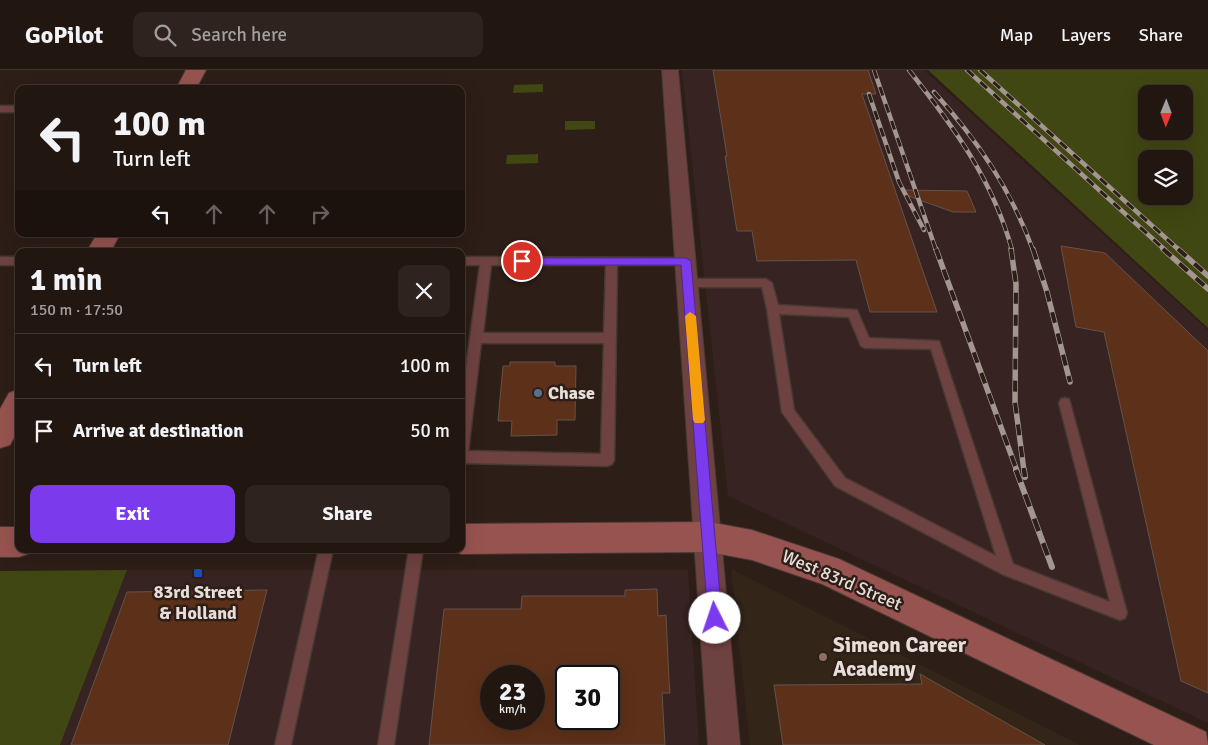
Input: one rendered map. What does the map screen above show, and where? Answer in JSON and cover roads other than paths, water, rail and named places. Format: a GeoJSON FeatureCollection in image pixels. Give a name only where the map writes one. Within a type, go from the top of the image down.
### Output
{"type":"FeatureCollection","features":[{"type":"Feature","properties":{"kind":"street"},"geometry":{"type":"LineString","coordinates":[[188,85],[196,70]]}},
{"type":"Feature","properties":{"kind":"street"},"geometry":{"type":"LineString","coordinates":[[670,70],[709,537],[724,745]]}},
{"type":"Feature","properties":{"kind":"street"},"geometry":{"type":"LineString","coordinates":[[0,436],[15,408]]}},
{"type":"Feature","properties":{"kind":"street","name":"West 83rd Street"},"geometry":{"type":"LineString","coordinates":[[465,539],[709,537],[752,544],[828,570],[1193,745]]}},
{"type":"Feature","properties":{"kind":"street"},"geometry":{"type":"LineString","coordinates":[[0,542],[15,542]]}},
{"type":"Feature","properties":{"kind":"lane"},"geometry":{"type":"LineString","coordinates":[[0,109],[15,109]]}},
{"type":"Feature","properties":{"kind":"lane"},"geometry":{"type":"LineString","coordinates":[[0,261],[15,261]]}},
{"type":"Feature","properties":{"kind":"lane"},"geometry":{"type":"LineString","coordinates":[[465,261],[686,261]]}},
{"type":"Feature","properties":{"kind":"lane"},"geometry":{"type":"LineString","coordinates":[[465,425],[486,261]]}},
{"type":"Feature","properties":{"kind":"lane"},"geometry":{"type":"LineString","coordinates":[[465,457],[607,460],[612,261]]}},
{"type":"Feature","properties":{"kind":"lane"},"geometry":{"type":"LineString","coordinates":[[688,283],[766,283],[773,309],[788,412],[840,482],[1007,569],[1120,613],[1065,403]]}},
{"type":"Feature","properties":{"kind":"lane"},"geometry":{"type":"LineString","coordinates":[[773,309],[853,313],[865,343],[935,344],[1007,569]]}},
{"type":"Feature","properties":{"kind":"lane"},"geometry":{"type":"LineString","coordinates":[[476,338],[610,338]]}},
{"type":"Feature","properties":{"kind":"lane"},"geometry":{"type":"LineString","coordinates":[[283,745],[325,553]]}},
{"type":"Feature","properties":{"kind":"lane"},"geometry":{"type":"LineString","coordinates":[[386,745],[415,553]]}},
{"type":"Feature","properties":{"kind":"railway"},"geometry":{"type":"LineString","coordinates":[[874,70],[936,250]]}},
{"type":"Feature","properties":{"kind":"railway"},"geometry":{"type":"LineString","coordinates":[[909,70],[956,133],[983,177],[1004,224],[1012,250]]}},
{"type":"Feature","properties":{"kind":"railway"},"geometry":{"type":"LineString","coordinates":[[967,70],[1165,250]]}},
{"type":"Feature","properties":{"kind":"railway"},"geometry":{"type":"LineString","coordinates":[[980,70],[1179,250]]}},
{"type":"Feature","properties":{"kind":"railway"},"geometry":{"type":"LineString","coordinates":[[934,92],[979,147],[991,166],[1014,206],[1033,250]]}},
{"type":"Feature","properties":{"kind":"railway"},"geometry":{"type":"LineString","coordinates":[[869,94],[899,182],[924,230]]}},
{"type":"Feature","properties":{"kind":"railway"},"geometry":{"type":"LineString","coordinates":[[936,249],[1017,471]]}},
{"type":"Feature","properties":{"kind":"railway"},"geometry":{"type":"LineString","coordinates":[[1011,249],[1016,284],[1015,402],[1024,471]]}},
{"type":"Feature","properties":{"kind":"railway"},"geometry":{"type":"LineString","coordinates":[[1033,249],[1047,292],[1070,382]]}},
{"type":"Feature","properties":{"kind":"railway"},"geometry":{"type":"LineString","coordinates":[[1163,249],[1208,289]]}},
{"type":"Feature","properties":{"kind":"railway"},"geometry":{"type":"LineString","coordinates":[[1178,249],[1208,276]]}},
{"type":"Feature","properties":{"kind":"railway"},"geometry":{"type":"LineString","coordinates":[[1016,470],[1052,567]]}},
{"type":"Feature","properties":{"kind":"railway"},"geometry":{"type":"LineString","coordinates":[[1024,470],[1025,477]]}},
{"type":"Feature","properties":{"kind":"place","name":"Chase"},"geometry":{"type":"Point","coordinates":[538,393]}},
{"type":"Feature","properties":{"kind":"place","name":"83rd Street & Holland"},"geometry":{"type":"Point","coordinates":[198,573]}},
{"type":"Feature","properties":{"kind":"place","name":"Simeon Career Academy"},"geometry":{"type":"Point","coordinates":[823,657]}}]}
